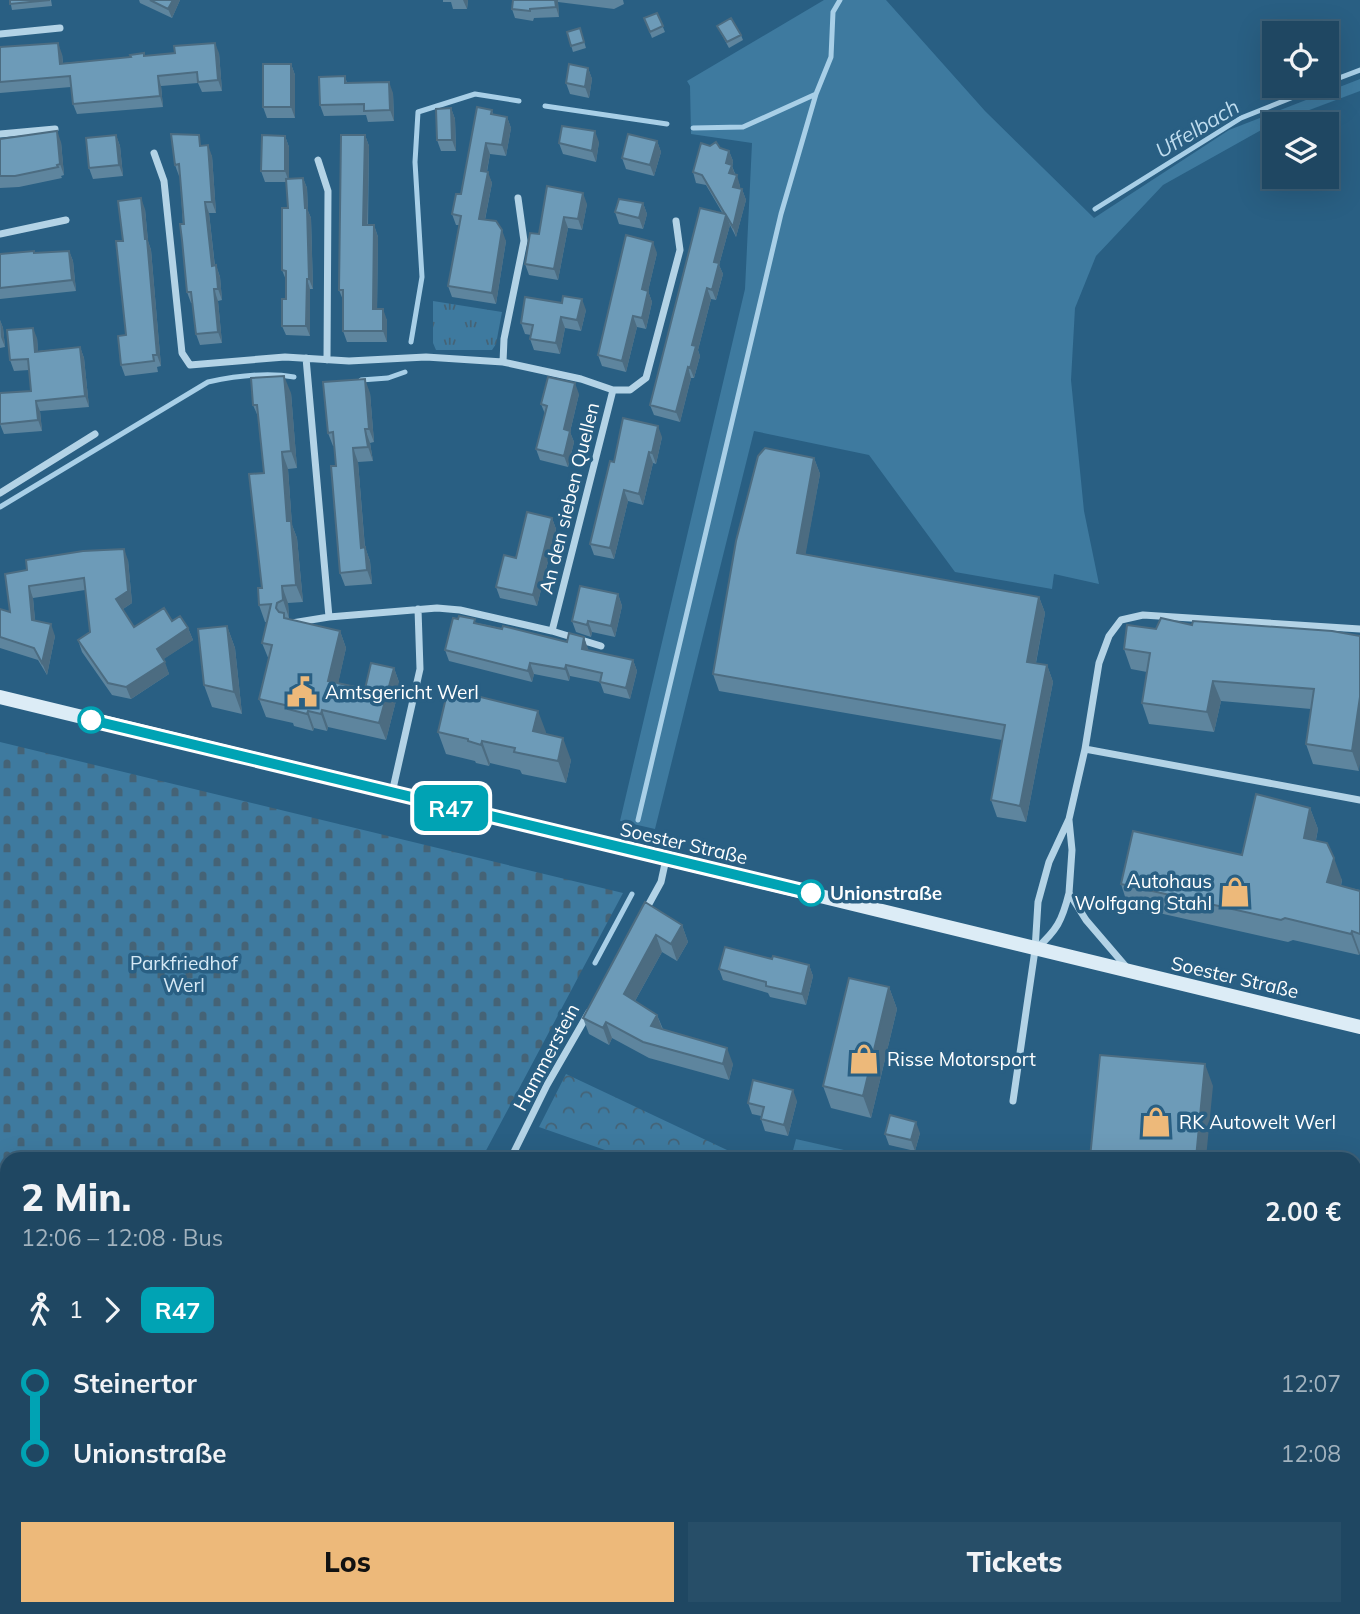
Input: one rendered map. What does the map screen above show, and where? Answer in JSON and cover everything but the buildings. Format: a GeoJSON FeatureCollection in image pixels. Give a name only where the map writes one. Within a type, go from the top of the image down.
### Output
{"type":"FeatureCollection","features":[{"type":"Feature","properties":{"kind":"main road","name":"Soester Straße"},"geometry":{"type":"LineString","coordinates":[[0,697],[1360,1027]]}},
{"type":"Feature","properties":{"kind":"street"},"geometry":{"type":"LineString","coordinates":[[0,34],[60,28]]}},
{"type":"Feature","properties":{"kind":"street"},"geometry":{"type":"LineString","coordinates":[[0,134],[55,129]]}},
{"type":"Feature","properties":{"kind":"street","name":"An den sieben Quellen"},"geometry":{"type":"LineString","coordinates":[[153,153],[164,181],[182,353],[190,365],[285,357],[349,361],[426,358],[503,362],[581,379],[613,390],[552,631]]}},
{"type":"Feature","properties":{"kind":"street"},"geometry":{"type":"LineString","coordinates":[[318,160],[328,191],[327,360]]}},
{"type":"Feature","properties":{"kind":"street"},"geometry":{"type":"LineString","coordinates":[[503,362],[504,339],[524,241],[518,198]]}},
{"type":"Feature","properties":{"kind":"street"},"geometry":{"type":"LineString","coordinates":[[0,234],[66,220]]}},
{"type":"Feature","properties":{"kind":"street"},"geometry":{"type":"LineString","coordinates":[[613,390],[630,390],[646,378],[681,250],[676,221]]}},
{"type":"Feature","properties":{"kind":"street"},"geometry":{"type":"LineString","coordinates":[[306,358],[330,617]]}},
{"type":"Feature","properties":{"kind":"street"},"geometry":{"type":"LineString","coordinates":[[0,493],[95,434]]}},
{"type":"Feature","properties":{"kind":"street"},"geometry":{"type":"LineString","coordinates":[[391,794],[420,669],[418,609]]}},
{"type":"Feature","properties":{"kind":"street"},"geometry":{"type":"LineString","coordinates":[[288,624],[330,617],[418,609],[460,610],[552,631],[601,646]]}},
{"type":"Feature","properties":{"kind":"street"},"geometry":{"type":"LineString","coordinates":[[1013,1101],[1035,950],[1035,916],[1040,892],[1049,862],[1069,819],[1086,749],[1099,663],[1110,636],[1121,620],[1143,615],[1360,629]]}},
{"type":"Feature","properties":{"kind":"street"},"geometry":{"type":"LineString","coordinates":[[1086,749],[1360,800]]}},
{"type":"Feature","properties":{"kind":"street"},"geometry":{"type":"LineString","coordinates":[[1035,950],[1055,931],[1062,920],[1069,893],[1072,850],[1069,819]]}},
{"type":"Feature","properties":{"kind":"street"},"geometry":{"type":"LineString","coordinates":[[640,919],[661,882],[666,859]]}},
{"type":"Feature","properties":{"kind":"street"},"geometry":{"type":"LineString","coordinates":[[1069,893],[1101,940],[1131,972]]}},
{"type":"Feature","properties":{"kind":"street","name":"Hammerstein"},"geometry":{"type":"LineString","coordinates":[[514,1152],[547,1085],[594,1002]]}},
{"type":"Feature","properties":{"kind":"green space"},"geometry":{"type":"Polygon","coordinates":[[[824,0],[886,0],[985,111],[1094,218],[1229,130],[1262,117],[1262,130],[1163,185],[1096,256],[1075,308],[1071,380],[1084,511],[1099,584],[1054,574],[1052,589],[955,572],[869,455],[754,431],[655,829],[620,821],[745,289],[752,143],[691,134],[690,86],[687,81],[824,0]]]}},
{"type":"Feature","properties":{"kind":"green space"},"geometry":{"type":"Polygon","coordinates":[[[1360,79],[1360,91],[1304,112],[1275,112],[1311,98],[1339,98],[1339,87],[1360,79]]]}},
{"type":"Feature","properties":{"kind":"green space"},"geometry":{"type":"Polygon","coordinates":[[[433,301],[502,312],[496,344],[492,350],[436,350],[433,343],[433,301]]]}},
{"type":"Feature","properties":{"kind":"green space","name":"Parkfriedhof Werl"},"geometry":{"type":"Polygon","coordinates":[[[0,742],[623,893],[485,1152],[0,1152],[0,742]]]}},
{"type":"Feature","properties":{"kind":"green space"},"geometry":{"type":"Polygon","coordinates":[[[566,1074],[731,1152],[611,1152],[539,1127],[566,1074]]]}},
{"type":"Feature","properties":{"kind":"green space"},"geometry":{"type":"Polygon","coordinates":[[[796,1139],[853,1152],[793,1152],[796,1139]]]}},
{"type":"Feature","properties":{"kind":"waterway"},"geometry":{"type":"LineString","coordinates":[[638,820],[781,214],[816,94],[831,57],[833,12],[840,0]]}},
{"type":"Feature","properties":{"kind":"waterway","name":"Uffelbach"},"geometry":{"type":"LineString","coordinates":[[1339,78],[1360,70]]}},
{"type":"Feature","properties":{"kind":"waterway"},"geometry":{"type":"LineString","coordinates":[[411,342],[422,277],[415,162],[418,112],[475,94],[519,101]]}},
{"type":"Feature","properties":{"kind":"waterway"},"geometry":{"type":"LineString","coordinates":[[693,128],[743,127],[816,94]]}},
{"type":"Feature","properties":{"kind":"waterway","name":"Uffelbach"},"geometry":{"type":"LineString","coordinates":[[1095,209],[1241,118],[1291,98]]}},
{"type":"Feature","properties":{"kind":"waterway"},"geometry":{"type":"LineString","coordinates":[[545,106],[667,124]]}},
{"type":"Feature","properties":{"kind":"waterway"},"geometry":{"type":"LineString","coordinates":[[361,380],[388,378],[405,372]]}},
{"type":"Feature","properties":{"kind":"waterway"},"geometry":{"type":"LineString","coordinates":[[0,507],[208,382],[251,375],[294,377]]}},
{"type":"Feature","properties":{"kind":"waterway"},"geometry":{"type":"LineString","coordinates":[[595,963],[632,894]]}},
{"type":"Feature","properties":{"kind":"bus line","name":"R47"},"geometry":{"type":"LineString","coordinates":[[91,720],[811,893]]}},
{"type":"Feature","properties":{"kind":"place","name":"Amtsgericht Werl"},"geometry":{"type":"Point","coordinates":[302,692]}},
{"type":"Feature","properties":{"kind":"place","name":"Autohaus Wolfgang Stahl"},"geometry":{"type":"Point","coordinates":[1235,892]}},
{"type":"Feature","properties":{"kind":"place","name":"Unionstraße"},"geometry":{"type":"Point","coordinates":[811,893]}},
{"type":"Feature","properties":{"kind":"place","name":"Risse Motorsport"},"geometry":{"type":"Point","coordinates":[864,1059]}},
{"type":"Feature","properties":{"kind":"place","name":"RK Autowelt Werl"},"geometry":{"type":"Point","coordinates":[1156,1122]}}]}
